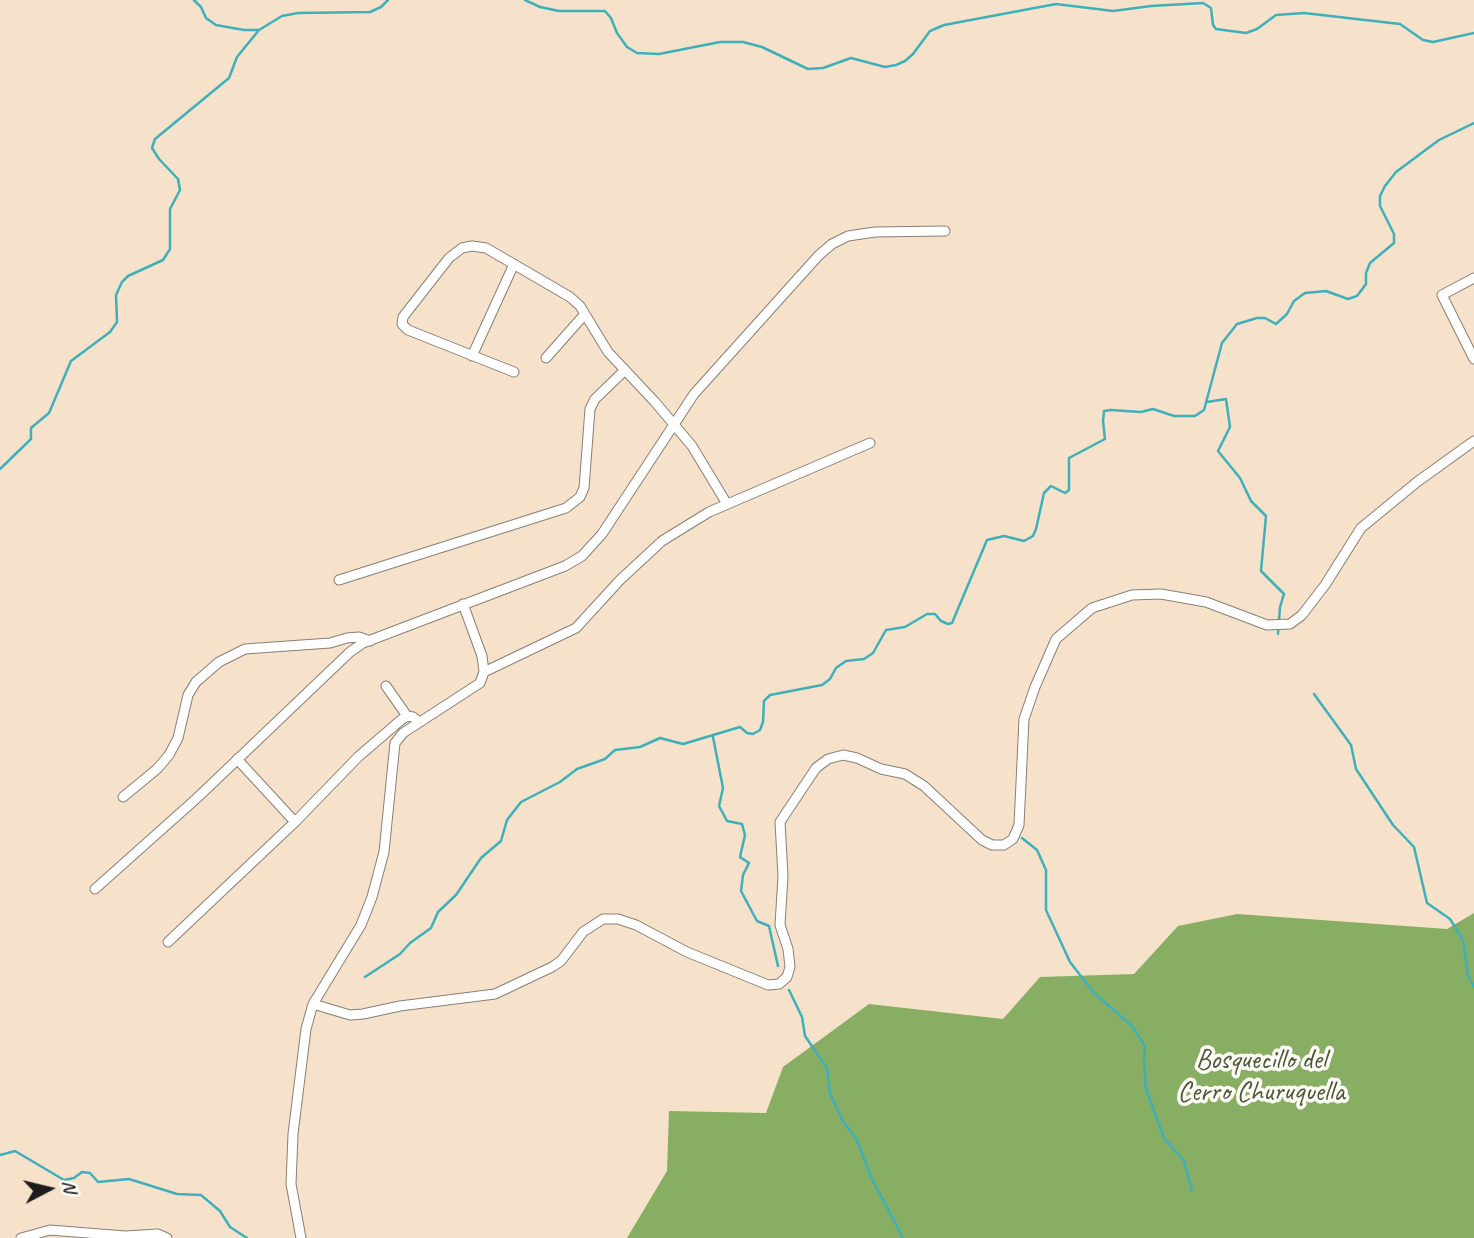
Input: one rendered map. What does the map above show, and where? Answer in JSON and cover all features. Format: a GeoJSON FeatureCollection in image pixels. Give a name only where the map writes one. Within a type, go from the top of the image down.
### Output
{"type":"FeatureCollection","features":[{"type":"Feature","properties":{"kind":"street"},"geometry":{"type":"LineString","coordinates":[[95,889],[350,652],[370,641],[565,566],[582,556],[602,534],[694,394],[819,255],[832,244],[848,236],[875,232],[945,231]]}},
{"type":"Feature","properties":{"kind":"street"},"geometry":{"type":"LineString","coordinates":[[514,372],[408,330],[402,324],[404,317],[449,258],[462,248],[486,248],[570,297],[608,352],[692,446],[727,504]]}},
{"type":"Feature","properties":{"kind":"street"},"geometry":{"type":"LineString","coordinates":[[472,356],[513,264]]}},
{"type":"Feature","properties":{"kind":"street"},"geometry":{"type":"LineString","coordinates":[[1474,278],[1442,295],[1470,343],[1474,359]]}},
{"type":"Feature","properties":{"kind":"street"},"geometry":{"type":"LineString","coordinates":[[546,358],[584,314]]}},
{"type":"Feature","properties":{"kind":"street"},"geometry":{"type":"LineString","coordinates":[[339,580],[566,508],[580,497],[584,488],[590,409],[594,400],[624,371]]}},
{"type":"Feature","properties":{"kind":"street"},"geometry":{"type":"LineString","coordinates":[[313,1004],[349,1015],[495,993],[552,967],[561,961],[583,932],[593,924],[610,919],[636,925],[687,953],[768,985],[779,984],[787,977],[790,967],[788,949],[780,925],[783,876],[780,822],[816,768],[828,759],[843,755],[857,758],[880,769],[905,774],[924,786],[982,840],[992,845],[1004,845],[1013,839],[1019,825],[1024,719],[1035,687],[1056,639],[1092,608],[1132,595],[1161,594],[1206,602],[1267,625],[1290,624],[1302,615],[1325,586],[1361,528],[1416,482],[1474,441]]}},
{"type":"Feature","properties":{"kind":"street"},"geometry":{"type":"LineString","coordinates":[[484,673],[576,628],[620,580],[662,541],[709,512],[870,443]]}},
{"type":"Feature","properties":{"kind":"street"},"geometry":{"type":"LineString","coordinates":[[301,1238],[291,1184],[293,1134],[306,1029],[313,1004],[361,925],[372,897],[384,852],[395,743],[403,733],[480,683],[484,673],[482,656],[463,604]]}},
{"type":"Feature","properties":{"kind":"street"},"geometry":{"type":"LineString","coordinates":[[123,797],[157,769],[169,755],[178,738],[188,695],[196,682],[219,662],[245,649],[330,643],[359,637],[370,641]]}},
{"type":"Feature","properties":{"kind":"street"},"geometry":{"type":"LineString","coordinates":[[386,686],[407,716],[419,722]]}},
{"type":"Feature","properties":{"kind":"street"},"geometry":{"type":"LineString","coordinates":[[167,942],[295,822],[358,757],[407,716]]}},
{"type":"Feature","properties":{"kind":"street"},"geometry":{"type":"LineString","coordinates":[[237,759],[295,822]]}},
{"type":"Feature","properties":{"kind":"street"},"geometry":{"type":"LineString","coordinates":[[21,1238],[50,1230],[125,1236],[158,1234],[167,1238]]}},
{"type":"Feature","properties":{"kind":"green space","name":"Bosquecillo del Cerro Churuquella"},"geometry":{"type":"Polygon","coordinates":[[[1474,913],[1474,1238],[627,1238],[667,1171],[669,1111],[766,1113],[783,1067],[869,1004],[1003,1019],[1040,977],[1134,974],[1178,926],[1237,914],[1447,929],[1474,913]]]}},
{"type":"Feature","properties":{"kind":"waterway"},"geometry":{"type":"LineString","coordinates":[[194,0],[206,18],[216,25],[258,30]]}},
{"type":"Feature","properties":{"kind":"waterway"},"geometry":{"type":"LineString","coordinates":[[0,469],[31,439],[31,428],[49,413],[71,361],[110,332],[117,322],[116,295],[122,282],[128,276],[163,260],[170,249],[170,209],[180,190],[178,179],[152,148],[155,139],[229,78],[237,57],[259,30],[282,16],[298,13],[370,12],[388,0]]}},
{"type":"Feature","properties":{"kind":"waterway"},"geometry":{"type":"LineString","coordinates":[[525,0],[559,11],[605,11],[627,47],[637,53],[659,54],[720,42],[743,42],[762,47],[808,69],[823,68],[851,58],[885,67],[896,65],[913,54],[930,31],[944,25],[1056,4],[1113,11],[1203,3],[1211,8],[1216,29],[1246,33],[1257,29],[1276,15],[1304,13],[1400,24],[1423,40],[1433,42],[1474,33]]}},
{"type":"Feature","properties":{"kind":"waterway"},"geometry":{"type":"LineString","coordinates":[[365,977],[400,954],[431,928],[438,912],[456,895],[481,858],[501,841],[507,820],[521,802],[560,782],[577,769],[605,759],[615,750],[640,747],[660,738],[683,744],[740,727],[753,734],[760,730],[764,701],[770,695],[822,685],[830,679],[836,668],[846,661],[864,659],[873,653],[886,630],[905,627],[927,614],[935,614],[941,621],[952,623],[987,540],[1004,536],[1024,541],[1033,536],[1044,493],[1051,486],[1065,493],[1069,490],[1069,458],[1105,439],[1104,411],[1141,412],[1153,409],[1174,416],[1195,416],[1204,410],[1222,343],[1237,324],[1257,318],[1265,318],[1276,324],[1287,314],[1294,301],[1305,293],[1326,291],[1348,299],[1357,296],[1366,284],[1370,263],[1394,243],[1394,234],[1380,206],[1380,196],[1385,186],[1396,172],[1439,140],[1474,123]]}},
{"type":"Feature","properties":{"kind":"waterway"},"geometry":{"type":"LineString","coordinates":[[1207,402],[1226,399],[1230,427],[1218,451],[1240,478],[1251,501],[1266,516],[1261,571],[1284,594],[1278,634]]}},
{"type":"Feature","properties":{"kind":"waterway"},"geometry":{"type":"LineString","coordinates":[[1314,694],[1351,745],[1356,769],[1393,825],[1414,847],[1427,903],[1450,919],[1463,940],[1468,975],[1474,987]]}},
{"type":"Feature","properties":{"kind":"waterway"},"geometry":{"type":"LineString","coordinates":[[713,737],[723,788],[719,806],[727,821],[742,824],[745,835],[740,857],[749,863],[743,875],[741,891],[757,921],[769,926],[778,966]]}},
{"type":"Feature","properties":{"kind":"waterway"},"geometry":{"type":"LineString","coordinates":[[1022,838],[1037,850],[1046,870],[1046,910],[1070,962],[1094,993],[1132,1026],[1145,1046],[1146,1089],[1164,1138],[1184,1161],[1192,1191]]}},
{"type":"Feature","properties":{"kind":"waterway"},"geometry":{"type":"LineString","coordinates":[[789,990],[802,1017],[805,1036],[827,1068],[830,1094],[843,1121],[857,1140],[871,1177],[903,1238]]}},
{"type":"Feature","properties":{"kind":"waterway"},"geometry":{"type":"LineString","coordinates":[[0,1155],[15,1151],[64,1180],[74,1178],[82,1172],[90,1173],[98,1182],[129,1179],[177,1194],[201,1195],[220,1211],[230,1227],[247,1238]]}}]}
